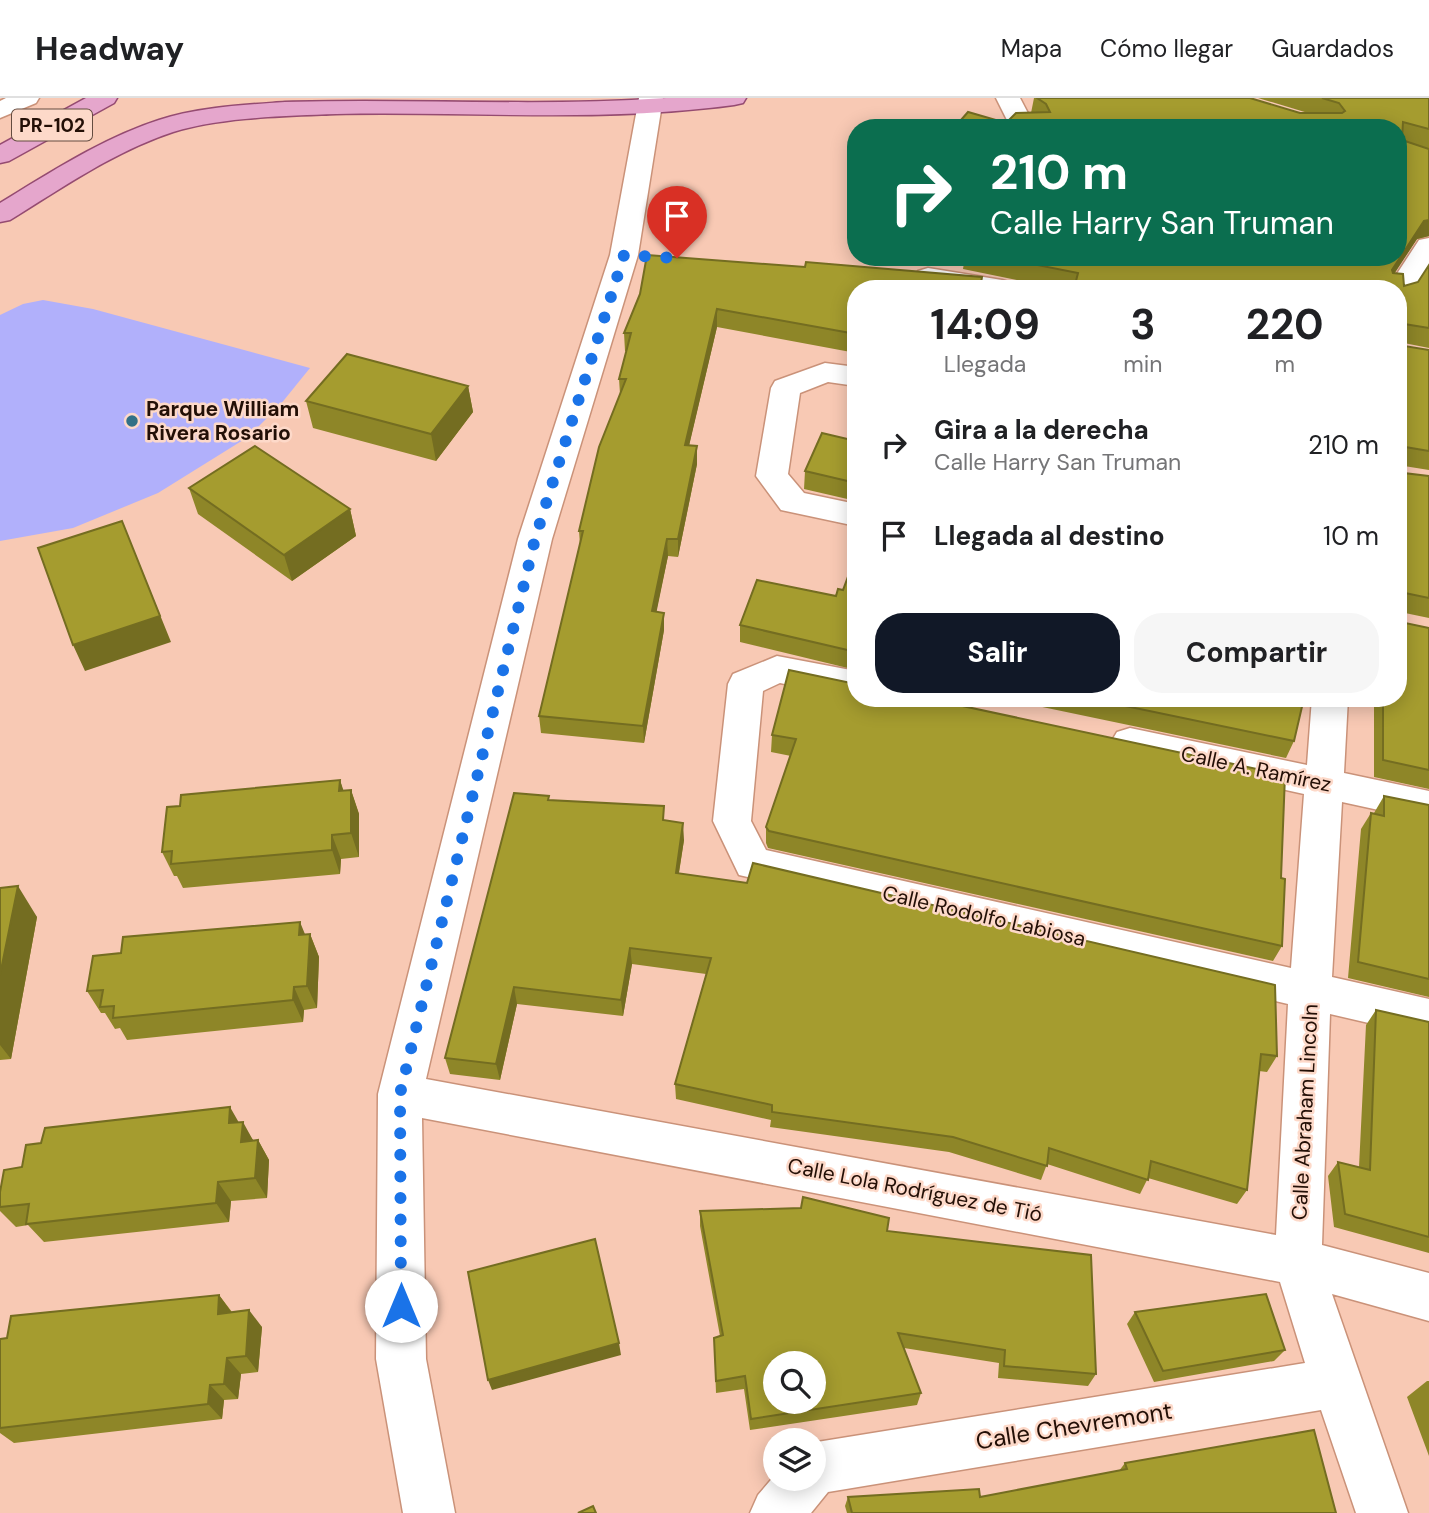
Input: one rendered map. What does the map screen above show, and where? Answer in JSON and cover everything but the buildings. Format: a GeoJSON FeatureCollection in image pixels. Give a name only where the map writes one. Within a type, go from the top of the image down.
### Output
{"type":"FeatureCollection","features":[{"type":"Feature","properties":{"kind":"main road","name":"PR-102"},"geometry":{"type":"LineString","coordinates":[[0,155],[105,98]]}},
{"type":"Feature","properties":{"kind":"main road"},"geometry":{"type":"LineString","coordinates":[[65,175],[114,135],[172,98]]}},
{"type":"Feature","properties":{"kind":"main road"},"geometry":{"type":"LineString","coordinates":[[650,102],[734,98]]}},
{"type":"Feature","properties":{"kind":"main road","name":"PR-102"},"geometry":{"type":"LineString","coordinates":[[0,214],[65,175],[170,125],[230,109],[278,102],[411,101],[560,109],[650,102]]}},
{"type":"Feature","properties":{"kind":"street"},"geometry":{"type":"LineString","coordinates":[[0,110],[27,98]]}},
{"type":"Feature","properties":{"kind":"street"},"geometry":{"type":"LineString","coordinates":[[1008,98],[1018,119]]}},
{"type":"Feature","properties":{"kind":"street"},"geometry":{"type":"LineString","coordinates":[[429,1513],[401,1359],[400,1094],[535,539],[637,256],[650,102]]}},
{"type":"Feature","properties":{"kind":"street"},"geometry":{"type":"LineString","coordinates":[[1407,246],[1428,251],[1407,280]]}},
{"type":"Feature","properties":{"kind":"street"},"geometry":{"type":"LineString","coordinates":[[908,274],[946,280]]}},
{"type":"Feature","properties":{"kind":"street"},"geometry":{"type":"LineString","coordinates":[[841,375],[786,388],[772,476],[793,502],[847,512]]}},
{"type":"Feature","properties":{"kind":"street","name":"Calle Rodolfo Labiosa"},"geometry":{"type":"LineString","coordinates":[[847,683],[777,669],[746,684],[732,821],[753,863],[1429,1018]]}},
{"type":"Feature","properties":{"kind":"street","name":"Calle Abraham Lincoln"},"geometry":{"type":"LineString","coordinates":[[1329,707],[1310,989],[1298,1262],[1336,1383],[1382,1513]]}},
{"type":"Feature","properties":{"kind":"street","name":"Calle A. Ramírez"},"geometry":{"type":"LineString","coordinates":[[1094,735],[1429,806]]}},
{"type":"Feature","properties":{"kind":"street","name":"Calle Lola Rodríguez de Tió"},"geometry":{"type":"LineString","coordinates":[[400,1094],[1298,1262],[1429,1297]]}},
{"type":"Feature","properties":{"kind":"street","name":"Calle Chevremont"},"geometry":{"type":"LineString","coordinates":[[826,1467],[1336,1383]]}},
{"type":"Feature","properties":{"kind":"street"},"geometry":{"type":"LineString","coordinates":[[776,1513],[796,1491]]}},
{"type":"Feature","properties":{"kind":"shaded area","name":"Parque William Rivera Rosario"},"geometry":{"type":"Polygon","coordinates":[[[43,300],[93,309],[310,368],[280,405],[248,437],[158,493],[73,528],[0,541],[0,315],[23,304],[43,300]]]}},
{"type":"Feature","properties":{"kind":"place","name":"Parque William Rivera Rosario"},"geometry":{"type":"Point","coordinates":[132,421]}},
{"type":"Feature","properties":{"kind":"route"},"geometry":{"type":"LineString","coordinates":[[401,1306],[400,1094],[535,539],[624,255],[677,258]]}}]}
